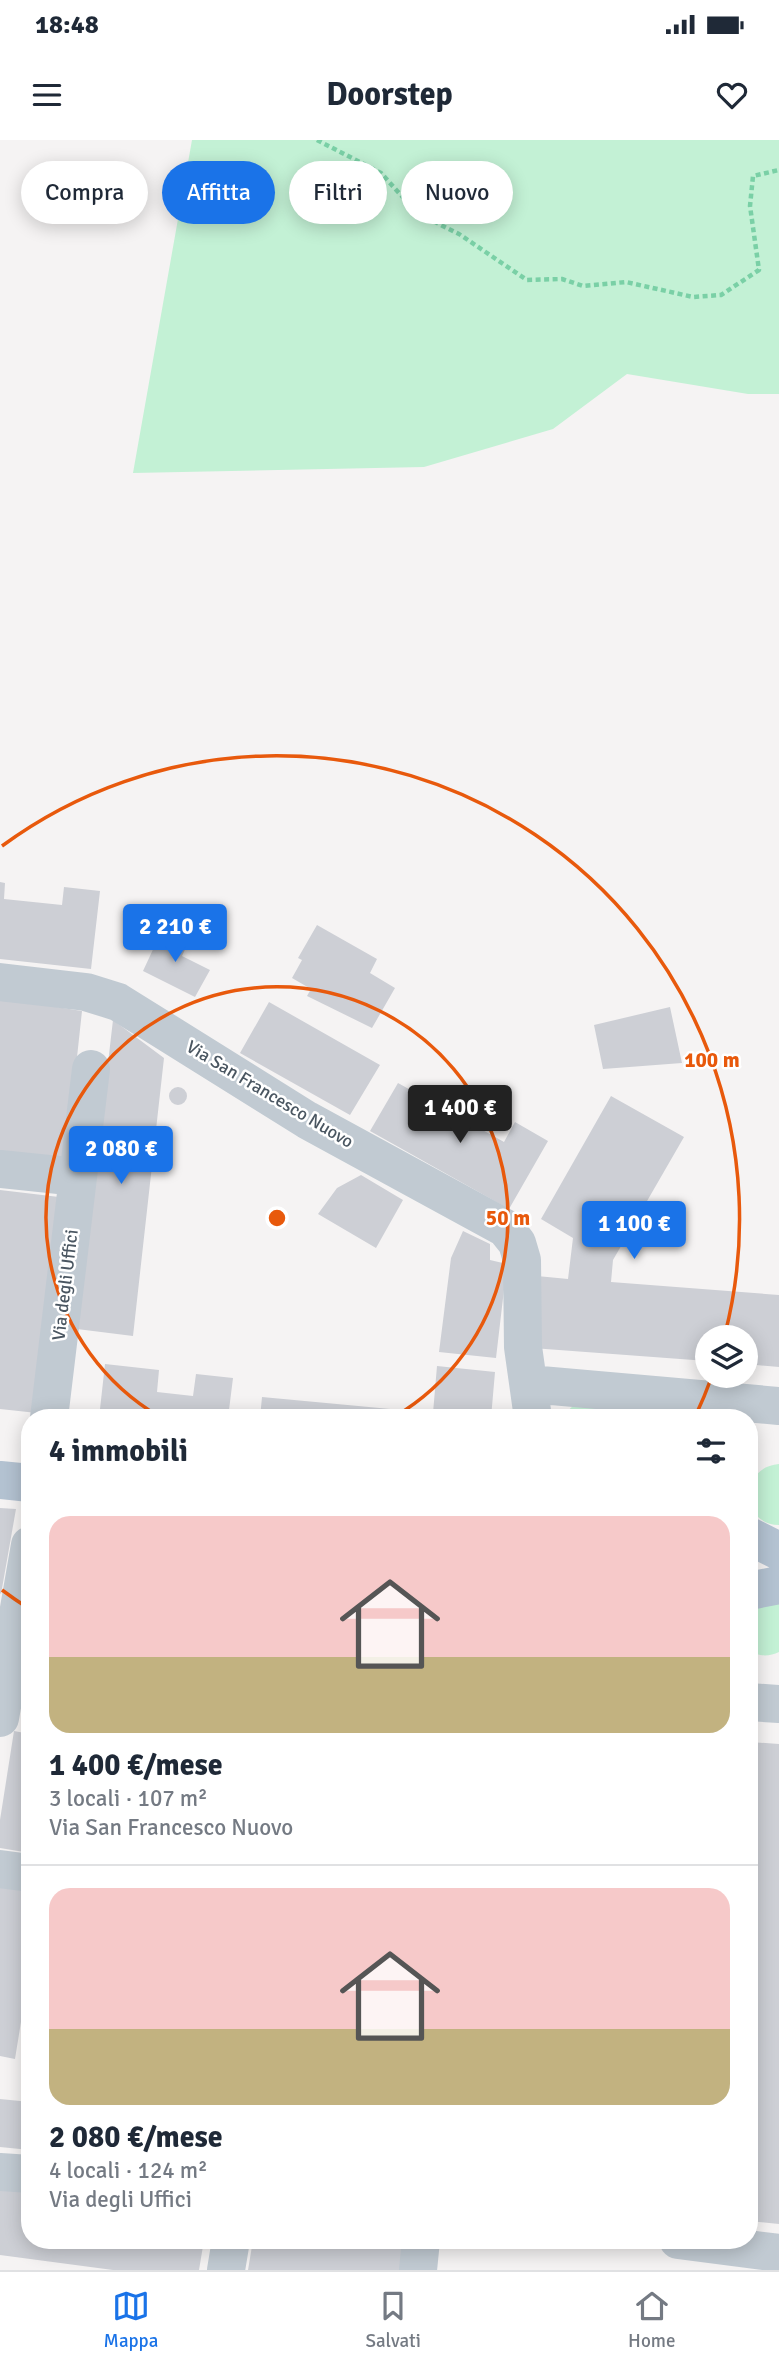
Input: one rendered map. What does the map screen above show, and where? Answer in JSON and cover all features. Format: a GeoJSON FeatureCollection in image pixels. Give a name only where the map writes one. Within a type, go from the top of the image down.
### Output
{"type":"FeatureCollection","features":[{"type":"Feature","properties":{"kind":"main road"},"geometry":{"type":"LineString","coordinates":[[0,1480],[21,1481]]}},
{"type":"Feature","properties":{"kind":"main road"},"geometry":{"type":"LineString","coordinates":[[758,1540],[779,1551]]}},
{"type":"Feature","properties":{"kind":"main road"},"geometry":{"type":"LineString","coordinates":[[758,1589],[779,1585]]}},
{"type":"Feature","properties":{"kind":"street","name":"Via San Francesco Nuovo"},"geometry":{"type":"LineString","coordinates":[[0,982],[86,992],[118,1002],[307,1120],[505,1228],[517,1243],[522,1261],[523,1347],[531,1401]]}},
{"type":"Feature","properties":{"kind":"street","name":"Via degli Uffici"},"geometry":{"type":"LineString","coordinates":[[50,1409],[90,1069]]}},
{"type":"Feature","properties":{"kind":"street"},"geometry":{"type":"LineString","coordinates":[[0,1169],[78,1177]]}},
{"type":"Feature","properties":{"kind":"street"},"geometry":{"type":"LineString","coordinates":[[531,1401],[687,1407],[779,1406]]}},
{"type":"Feature","properties":{"kind":"street"},"geometry":{"type":"LineString","coordinates":[[0,1718],[21,1597]]}},
{"type":"Feature","properties":{"kind":"street"},"geometry":{"type":"LineString","coordinates":[[758,1703],[779,1704]]}},
{"type":"Feature","properties":{"kind":"street"},"geometry":{"type":"LineString","coordinates":[[0,1869],[21,1872]]}},
{"type":"Feature","properties":{"kind":"street"},"geometry":{"type":"LineString","coordinates":[[0,2172],[21,2173]]}},
{"type":"Feature","properties":{"kind":"street"},"geometry":{"type":"LineString","coordinates":[[226,2270],[230,2249]]}},
{"type":"Feature","properties":{"kind":"street"},"geometry":{"type":"LineString","coordinates":[[418,2270],[420,2249]]}},
{"type":"Feature","properties":{"kind":"street"},"geometry":{"type":"LineString","coordinates":[[748,2249],[779,2253]]}},
{"type":"Feature","properties":{"kind":"path"},"geometry":{"type":"LineString","coordinates":[[317,140],[381,173],[417,213],[459,234],[527,280],[562,279],[583,286],[626,282],[693,297],[721,295],[759,270],[750,206],[753,176],[779,170]]}},
{"type":"Feature","properties":{"kind":"green space"},"geometry":{"type":"Polygon","coordinates":[[[192,140],[779,140],[779,394],[748,394],[627,374],[553,429],[424,467],[133,473],[177,224],[275,224],[275,161],[188,161],[192,140]]]}},
{"type":"Feature","properties":{"kind":"green space"},"geometry":{"type":"Polygon","coordinates":[[[574,1405],[603,1409],[570,1409],[574,1405]]]}},
{"type":"Feature","properties":{"kind":"green space"},"geometry":{"type":"Polygon","coordinates":[[[779,1464],[779,1525],[766,1522],[758,1516],[758,1474],[766,1467],[779,1464]]]}},
{"type":"Feature","properties":{"kind":"green space"},"geometry":{"type":"Polygon","coordinates":[[[779,1598],[779,1652],[758,1654],[758,1599],[779,1598]]]}},
{"type":"Feature","properties":{"kind":"building"},"geometry":{"type":"Polygon","coordinates":[[[0,882],[5,883],[4,899],[62,905],[64,887],[100,891],[91,969],[0,959],[0,882]]]}},
{"type":"Feature","properties":{"kind":"building"},"geometry":{"type":"Polygon","coordinates":[[[317,925],[377,959],[370,973],[395,988],[372,1028],[307,996],[311,989],[292,978],[302,960],[298,958],[317,925]]]}},
{"type":"Feature","properties":{"kind":"building"},"geometry":{"type":"Polygon","coordinates":[[[163,928],[189,941],[182,956],[210,970],[195,997],[143,971],[163,928]]]}},
{"type":"Feature","properties":{"kind":"building"},"geometry":{"type":"Polygon","coordinates":[[[0,998],[82,1011],[66,1159],[0,1153],[0,998]]]}},
{"type":"Feature","properties":{"kind":"building"},"geometry":{"type":"Polygon","coordinates":[[[269,1002],[380,1065],[350,1115],[240,1053],[269,1002]]]}},
{"type":"Feature","properties":{"kind":"building"},"geometry":{"type":"Polygon","coordinates":[[[670,1007],[682,1063],[603,1069],[594,1025],[670,1007]]]}},
{"type":"Feature","properties":{"kind":"building"},"geometry":{"type":"Polygon","coordinates":[[[113,1020],[164,1058],[133,1336],[77,1329],[113,1020]]]}},
{"type":"Feature","properties":{"kind":"building"},"geometry":{"type":"Polygon","coordinates":[[[398,1083],[504,1142],[515,1122],[548,1141],[509,1209],[370,1131],[398,1083]]]}},
{"type":"Feature","properties":{"kind":"building"},"geometry":{"type":"Polygon","coordinates":[[[174,1087],[182,1087],[187,1096],[185,1103],[174,1105],[169,1100],[169,1092],[174,1087]]]}},
{"type":"Feature","properties":{"kind":"building"},"geometry":{"type":"Polygon","coordinates":[[[611,1096],[684,1137],[613,1260],[611,1282],[779,1295],[779,1367],[758,1365],[758,1325],[695,1325],[695,1360],[532,1348],[537,1276],[568,1279],[573,1238],[541,1219],[611,1096]]]}},
{"type":"Feature","properties":{"kind":"building"},"geometry":{"type":"Polygon","coordinates":[[[361,1175],[403,1200],[376,1248],[318,1214],[337,1188],[361,1175]]]}},
{"type":"Feature","properties":{"kind":"building"},"geometry":{"type":"Polygon","coordinates":[[[0,1190],[59,1197],[37,1409],[21,1409],[21,1411],[0,1409],[0,1190]]]}},
{"type":"Feature","properties":{"kind":"building"},"geometry":{"type":"Polygon","coordinates":[[[463,1231],[490,1244],[490,1260],[507,1264],[496,1358],[439,1352],[451,1258],[463,1231]]]}},
{"type":"Feature","properties":{"kind":"building"},"geometry":{"type":"Polygon","coordinates":[[[105,1364],[159,1370],[157,1392],[193,1396],[196,1374],[233,1378],[229,1409],[100,1409],[105,1364]]]}},
{"type":"Feature","properties":{"kind":"building"},"geometry":{"type":"Polygon","coordinates":[[[437,1366],[495,1372],[492,1409],[433,1409],[437,1366]]]}},
{"type":"Feature","properties":{"kind":"building"},"geometry":{"type":"Polygon","coordinates":[[[262,1397],[390,1409],[261,1409],[262,1397]]]}},
{"type":"Feature","properties":{"kind":"building"},"geometry":{"type":"Polygon","coordinates":[[[0,1508],[16,1509],[1,1594],[0,1593],[0,1508]]]}},
{"type":"Feature","properties":{"kind":"building"},"geometry":{"type":"Polygon","coordinates":[[[14,1731],[21,1732],[21,1852],[0,1848],[0,1820],[14,1731]]]}},
{"type":"Feature","properties":{"kind":"building"},"geometry":{"type":"Polygon","coordinates":[[[758,1743],[779,1744],[779,2224],[758,2222],[758,1743]]]}},
{"type":"Feature","properties":{"kind":"building"},"geometry":{"type":"Polygon","coordinates":[[[0,1884],[21,1888],[21,2022],[15,2059],[0,2056],[0,1884]]]}},
{"type":"Feature","properties":{"kind":"building"},"geometry":{"type":"Polygon","coordinates":[[[0,2099],[21,2101],[21,2149],[0,2147],[0,2099]]]}},
{"type":"Feature","properties":{"kind":"building"},"geometry":{"type":"Polygon","coordinates":[[[0,2186],[21,2188],[21,2249],[202,2249],[199,2270],[113,2270],[0,2255],[0,2186]]]}},
{"type":"Feature","properties":{"kind":"building"},"geometry":{"type":"Polygon","coordinates":[[[252,2249],[402,2249],[401,2270],[248,2270],[252,2249]]]}}]}
